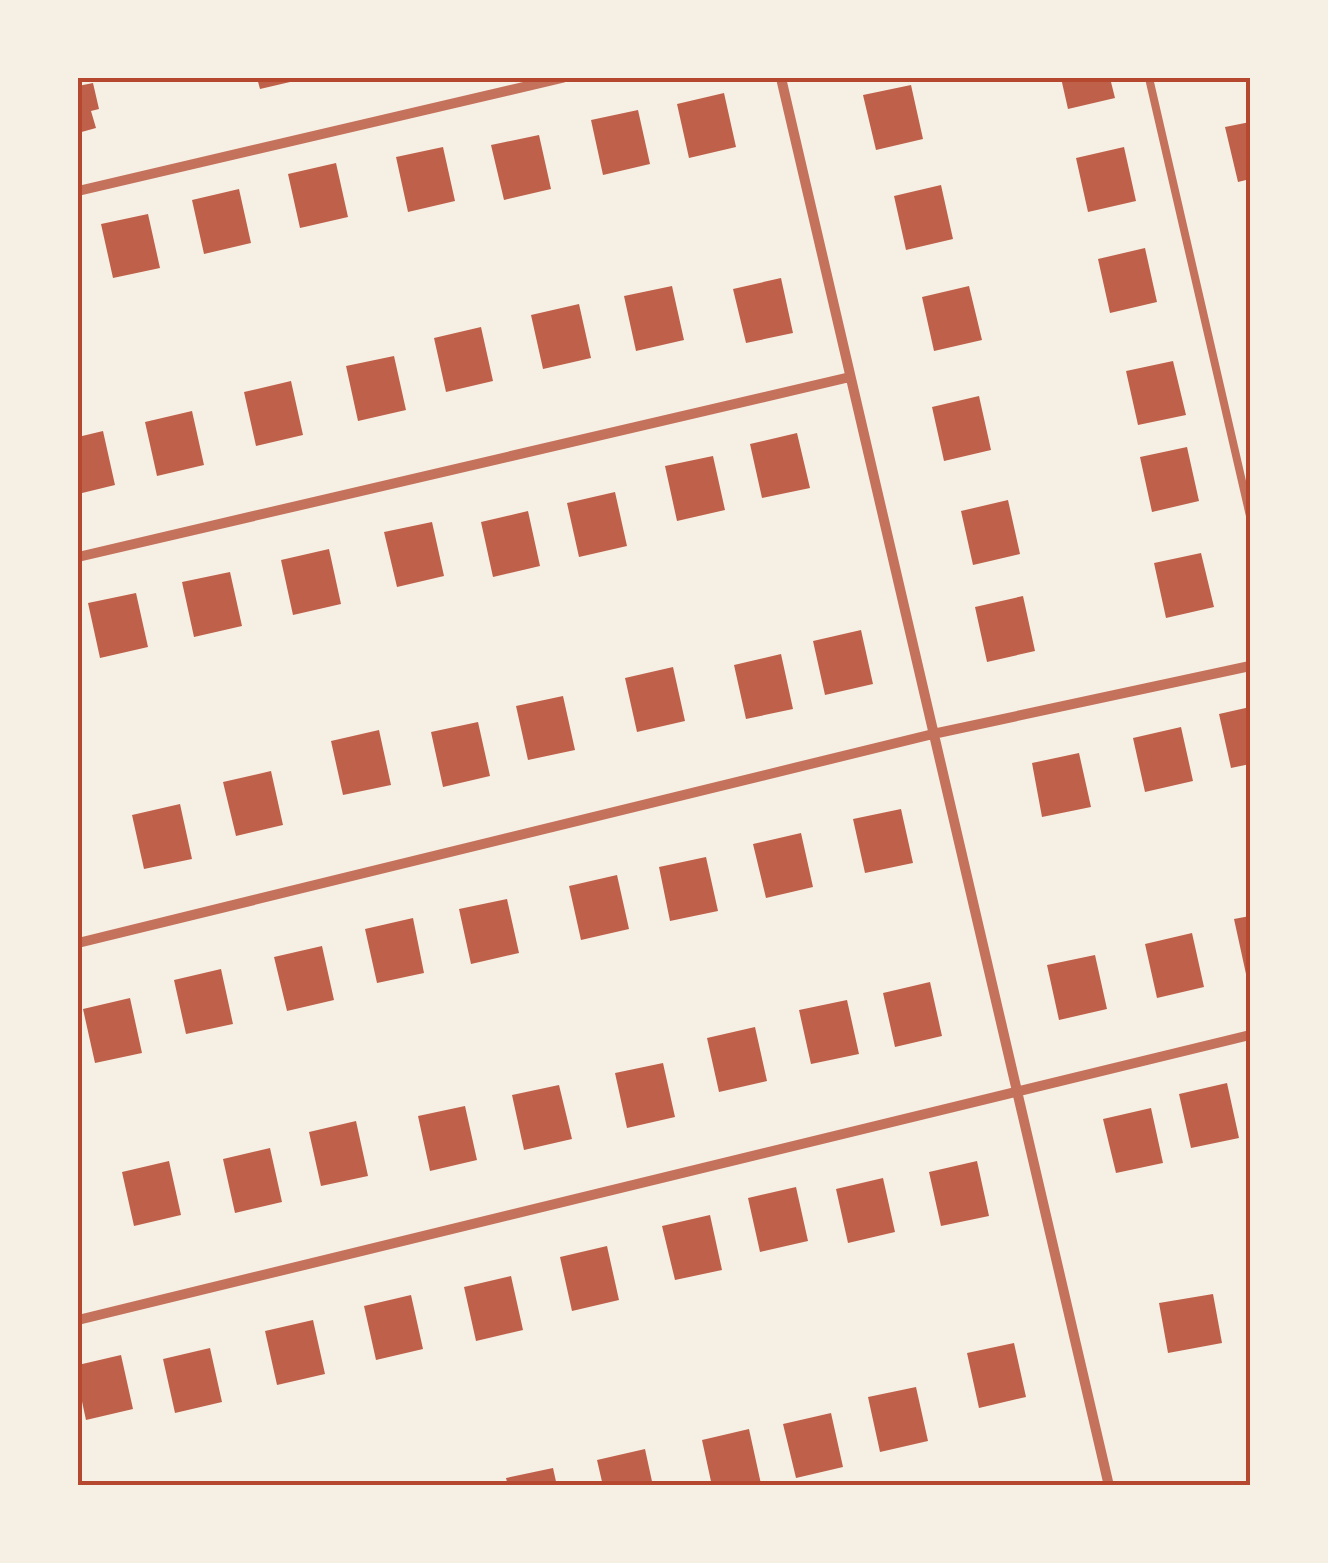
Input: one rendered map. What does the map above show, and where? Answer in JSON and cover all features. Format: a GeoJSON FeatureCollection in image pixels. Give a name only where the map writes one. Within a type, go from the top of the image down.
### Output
{"type":"FeatureCollection","features":[{"type":"Feature","properties":{"kind":"street"},"geometry":{"type":"LineString","coordinates":[[78,192],[562,78]]}},
{"type":"Feature","properties":{"kind":"street"},"geometry":{"type":"LineString","coordinates":[[781,78],[1108,1486]]}},
{"type":"Feature","properties":{"kind":"street"},"geometry":{"type":"LineString","coordinates":[[78,557],[850,377]]}},
{"type":"Feature","properties":{"kind":"street"},"geometry":{"type":"LineString","coordinates":[[78,943],[933,734],[1250,666]]}},
{"type":"Feature","properties":{"kind":"street"},"geometry":{"type":"LineString","coordinates":[[78,1320],[1250,1034]]}},
{"type":"Feature","properties":{"kind":"lane"},"geometry":{"type":"LineString","coordinates":[[1148,78],[1250,516]]}},
{"type":"Feature","properties":{"kind":"building"},"geometry":{"type":"Polygon","coordinates":[[[257,78],[303,78],[303,79],[260,89],[257,78]]]}},
{"type":"Feature","properties":{"kind":"building"},"geometry":{"type":"Polygon","coordinates":[[[1061,78],[1110,78],[1115,98],[1068,109],[1061,78]]]}},
{"type":"Feature","properties":{"kind":"building"},"geometry":{"type":"Polygon","coordinates":[[[93,83],[99,109],[91,111],[96,128],[78,133],[78,86],[93,83]]]}},
{"type":"Feature","properties":{"kind":"building"},"geometry":{"type":"Polygon","coordinates":[[[911,85],[923,139],[876,150],[863,95],[911,85]]]}},
{"type":"Feature","properties":{"kind":"building"},"geometry":{"type":"Polygon","coordinates":[[[724,93],[736,147],[689,158],[677,104],[724,93]]]}},
{"type":"Feature","properties":{"kind":"building"},"geometry":{"type":"Polygon","coordinates":[[[638,110],[650,164],[603,175],[591,120],[638,110]]]}},
{"type":"Feature","properties":{"kind":"building"},"geometry":{"type":"Polygon","coordinates":[[[1250,122],[1250,179],[1238,182],[1225,127],[1250,122]]]}},
{"type":"Feature","properties":{"kind":"building"},"geometry":{"type":"Polygon","coordinates":[[[539,135],[551,189],[504,200],[491,145],[539,135]]]}},
{"type":"Feature","properties":{"kind":"building"},"geometry":{"type":"Polygon","coordinates":[[[443,147],[455,201],[408,212],[396,157],[443,147]]]}},
{"type":"Feature","properties":{"kind":"building"},"geometry":{"type":"Polygon","coordinates":[[[1124,147],[1136,201],[1088,212],[1076,158],[1124,147]]]}},
{"type":"Feature","properties":{"kind":"building"},"geometry":{"type":"Polygon","coordinates":[[[336,163],[348,217],[300,228],[288,174],[336,163]]]}},
{"type":"Feature","properties":{"kind":"building"},"geometry":{"type":"Polygon","coordinates":[[[941,185],[953,239],[906,250],[894,196],[941,185]]]}},
{"type":"Feature","properties":{"kind":"building"},"geometry":{"type":"Polygon","coordinates":[[[239,189],[251,243],[204,254],[192,200],[239,189]]]}},
{"type":"Feature","properties":{"kind":"building"},"geometry":{"type":"Polygon","coordinates":[[[148,214],[160,268],[113,278],[101,224],[148,214]]]}},
{"type":"Feature","properties":{"kind":"building"},"geometry":{"type":"Polygon","coordinates":[[[1145,248],[1157,302],[1110,313],[1098,259],[1145,248]]]}},
{"type":"Feature","properties":{"kind":"building"},"geometry":{"type":"Polygon","coordinates":[[[781,278],[793,333],[746,343],[733,289],[781,278]]]}},
{"type":"Feature","properties":{"kind":"building"},"geometry":{"type":"Polygon","coordinates":[[[672,286],[684,340],[636,351],[624,296],[672,286]]]}},
{"type":"Feature","properties":{"kind":"building"},"geometry":{"type":"Polygon","coordinates":[[[969,286],[982,340],[934,351],[922,297],[969,286]]]}},
{"type":"Feature","properties":{"kind":"building"},"geometry":{"type":"Polygon","coordinates":[[[579,304],[591,358],[543,369],[531,315],[579,304]]]}},
{"type":"Feature","properties":{"kind":"building"},"geometry":{"type":"Polygon","coordinates":[[[481,327],[493,381],[446,392],[434,338],[481,327]]]}},
{"type":"Feature","properties":{"kind":"building"},"geometry":{"type":"Polygon","coordinates":[[[394,356],[406,410],[358,421],[346,366],[394,356]]]}},
{"type":"Feature","properties":{"kind":"building"},"geometry":{"type":"Polygon","coordinates":[[[1173,361],[1186,415],[1138,425],[1126,371],[1173,361]]]}},
{"type":"Feature","properties":{"kind":"building"},"geometry":{"type":"Polygon","coordinates":[[[291,381],[303,435],[256,446],[244,392],[291,381]]]}},
{"type":"Feature","properties":{"kind":"building"},"geometry":{"type":"Polygon","coordinates":[[[979,396],[991,450],[944,461],[932,407],[979,396]]]}},
{"type":"Feature","properties":{"kind":"building"},"geometry":{"type":"Polygon","coordinates":[[[192,411],[204,465],[157,476],[145,422],[192,411]]]}},
{"type":"Feature","properties":{"kind":"building"},"geometry":{"type":"Polygon","coordinates":[[[103,431],[115,485],[78,494],[78,437],[103,431]]]}},
{"type":"Feature","properties":{"kind":"building"},"geometry":{"type":"Polygon","coordinates":[[[797,433],[810,488],[762,498],[750,444],[797,433]]]}},
{"type":"Feature","properties":{"kind":"building"},"geometry":{"type":"Polygon","coordinates":[[[1187,447],[1199,501],[1152,512],[1140,457],[1187,447]]]}},
{"type":"Feature","properties":{"kind":"building"},"geometry":{"type":"Polygon","coordinates":[[[713,456],[725,510],[677,521],[665,466],[713,456]]]}},
{"type":"Feature","properties":{"kind":"building"},"geometry":{"type":"Polygon","coordinates":[[[615,492],[627,546],[579,557],[567,503],[615,492]]]}},
{"type":"Feature","properties":{"kind":"building"},"geometry":{"type":"Polygon","coordinates":[[[1008,500],[1020,554],[973,565],[961,511],[1008,500]]]}},
{"type":"Feature","properties":{"kind":"building"},"geometry":{"type":"Polygon","coordinates":[[[528,511],[540,566],[493,577],[481,522],[528,511]]]}},
{"type":"Feature","properties":{"kind":"building"},"geometry":{"type":"Polygon","coordinates":[[[432,522],[444,576],[397,587],[384,532],[432,522]]]}},
{"type":"Feature","properties":{"kind":"building"},"geometry":{"type":"Polygon","coordinates":[[[329,549],[341,604],[293,615],[281,560],[329,549]]]}},
{"type":"Feature","properties":{"kind":"building"},"geometry":{"type":"Polygon","coordinates":[[[1201,553],[1214,607],[1166,618],[1154,563],[1201,553]]]}},
{"type":"Feature","properties":{"kind":"building"},"geometry":{"type":"Polygon","coordinates":[[[230,572],[242,626],[194,637],[182,582],[230,572]]]}},
{"type":"Feature","properties":{"kind":"building"},"geometry":{"type":"Polygon","coordinates":[[[136,593],[148,647],[100,658],[88,603],[136,593]]]}},
{"type":"Feature","properties":{"kind":"building"},"geometry":{"type":"Polygon","coordinates":[[[1023,596],[1035,651],[987,662],[975,607],[1023,596]]]}},
{"type":"Feature","properties":{"kind":"building"},"geometry":{"type":"Polygon","coordinates":[[[861,630],[873,684],[825,695],[813,641],[861,630]]]}},
{"type":"Feature","properties":{"kind":"building"},"geometry":{"type":"Polygon","coordinates":[[[781,654],[793,709],[746,719],[734,665],[781,654]]]}},
{"type":"Feature","properties":{"kind":"building"},"geometry":{"type":"Polygon","coordinates":[[[673,667],[685,721],[637,732],[625,678],[673,667]]]}},
{"type":"Feature","properties":{"kind":"building"},"geometry":{"type":"Polygon","coordinates":[[[563,696],[575,750],[528,760],[516,706],[563,696]]]}},
{"type":"Feature","properties":{"kind":"building"},"geometry":{"type":"Polygon","coordinates":[[[1250,707],[1250,764],[1231,768],[1219,714],[1250,707]]]}},
{"type":"Feature","properties":{"kind":"building"},"geometry":{"type":"Polygon","coordinates":[[[478,722],[490,776],[443,787],[431,732],[478,722]]]}},
{"type":"Feature","properties":{"kind":"building"},"geometry":{"type":"Polygon","coordinates":[[[1181,727],[1193,781],[1145,792],[1133,738],[1181,727]]]}},
{"type":"Feature","properties":{"kind":"building"},"geometry":{"type":"Polygon","coordinates":[[[379,730],[391,785],[343,795],[331,741],[379,730]]]}},
{"type":"Feature","properties":{"kind":"building"},"geometry":{"type":"Polygon","coordinates":[[[1079,753],[1091,807],[1042,817],[1032,763],[1079,753]]]}},
{"type":"Feature","properties":{"kind":"building"},"geometry":{"type":"Polygon","coordinates":[[[271,771],[283,825],[236,836],[223,782],[271,771]]]}},
{"type":"Feature","properties":{"kind":"building"},"geometry":{"type":"Polygon","coordinates":[[[180,804],[192,859],[144,869],[132,815],[180,804]]]}},
{"type":"Feature","properties":{"kind":"building"},"geometry":{"type":"Polygon","coordinates":[[[901,809],[913,863],[865,873],[853,819],[901,809]]]}},
{"type":"Feature","properties":{"kind":"building"},"geometry":{"type":"Polygon","coordinates":[[[801,833],[813,887],[766,898],[753,844],[801,833]]]}},
{"type":"Feature","properties":{"kind":"building"},"geometry":{"type":"Polygon","coordinates":[[[706,857],[718,911],[670,921],[659,867],[706,857]]]}},
{"type":"Feature","properties":{"kind":"building"},"geometry":{"type":"Polygon","coordinates":[[[617,875],[629,929],[581,940],[569,886],[617,875]]]}},
{"type":"Feature","properties":{"kind":"building"},"geometry":{"type":"Polygon","coordinates":[[[507,899],[519,953],[471,964],[459,909],[507,899]]]}},
{"type":"Feature","properties":{"kind":"building"},"geometry":{"type":"Polygon","coordinates":[[[1250,916],[1250,973],[1246,974],[1234,919],[1250,916]]]}},
{"type":"Feature","properties":{"kind":"building"},"geometry":{"type":"Polygon","coordinates":[[[413,918],[424,973],[377,983],[365,929],[413,918]]]}},
{"type":"Feature","properties":{"kind":"building"},"geometry":{"type":"Polygon","coordinates":[[[1192,933],[1204,987],[1157,998],[1145,944],[1192,933]]]}},
{"type":"Feature","properties":{"kind":"building"},"geometry":{"type":"Polygon","coordinates":[[[322,946],[334,1000],[287,1011],[274,957],[322,946]]]}},
{"type":"Feature","properties":{"kind":"building"},"geometry":{"type":"Polygon","coordinates":[[[1095,955],[1107,1009],[1059,1020],[1047,965],[1095,955]]]}},
{"type":"Feature","properties":{"kind":"building"},"geometry":{"type":"Polygon","coordinates":[[[221,969],[233,1024],[186,1034],[174,980],[221,969]]]}},
{"type":"Feature","properties":{"kind":"building"},"geometry":{"type":"Polygon","coordinates":[[[930,982],[942,1036],[895,1047],[883,993],[930,982]]]}},
{"type":"Feature","properties":{"kind":"building"},"geometry":{"type":"Polygon","coordinates":[[[130,998],[142,1053],[95,1063],[83,1009],[130,998]]]}},
{"type":"Feature","properties":{"kind":"building"},"geometry":{"type":"Polygon","coordinates":[[[847,1000],[859,1054],[811,1064],[799,1010],[847,1000]]]}},
{"type":"Feature","properties":{"kind":"building"},"geometry":{"type":"Polygon","coordinates":[[[755,1027],[767,1081],[719,1092],[707,1038],[755,1027]]]}},
{"type":"Feature","properties":{"kind":"building"},"geometry":{"type":"Polygon","coordinates":[[[663,1063],[675,1117],[627,1128],[615,1073],[663,1063]]]}},
{"type":"Feature","properties":{"kind":"building"},"geometry":{"type":"Polygon","coordinates":[[[1227,1083],[1239,1138],[1191,1148],[1179,1094],[1227,1083]]]}},
{"type":"Feature","properties":{"kind":"building"},"geometry":{"type":"Polygon","coordinates":[[[559,1085],[572,1139],[524,1150],[512,1095],[559,1085]]]}},
{"type":"Feature","properties":{"kind":"building"},"geometry":{"type":"Polygon","coordinates":[[[465,1106],[477,1160],[430,1171],[418,1116],[465,1106]]]}},
{"type":"Feature","properties":{"kind":"building"},"geometry":{"type":"Polygon","coordinates":[[[1151,1108],[1163,1163],[1116,1173],[1103,1119],[1151,1108]]]}},
{"type":"Feature","properties":{"kind":"building"},"geometry":{"type":"Polygon","coordinates":[[[356,1121],[368,1176],[321,1186],[309,1132],[356,1121]]]}},
{"type":"Feature","properties":{"kind":"building"},"geometry":{"type":"Polygon","coordinates":[[[270,1148],[282,1202],[235,1213],[223,1159],[270,1148]]]}},
{"type":"Feature","properties":{"kind":"building"},"geometry":{"type":"Polygon","coordinates":[[[169,1161],[181,1215],[134,1226],[122,1172],[169,1161]]]}},
{"type":"Feature","properties":{"kind":"building"},"geometry":{"type":"Polygon","coordinates":[[[977,1161],[989,1216],[941,1226],[929,1172],[977,1161]]]}},
{"type":"Feature","properties":{"kind":"building"},"geometry":{"type":"Polygon","coordinates":[[[883,1178],[895,1232],[848,1243],[836,1189],[883,1178]]]}},
{"type":"Feature","properties":{"kind":"building"},"geometry":{"type":"Polygon","coordinates":[[[796,1187],[808,1241],[760,1252],[748,1198],[796,1187]]]}},
{"type":"Feature","properties":{"kind":"building"},"geometry":{"type":"Polygon","coordinates":[[[710,1215],[722,1270],[675,1280],[662,1226],[710,1215]]]}},
{"type":"Feature","properties":{"kind":"building"},"geometry":{"type":"Polygon","coordinates":[[[607,1246],[619,1300],[572,1311],[560,1257],[607,1246]]]}},
{"type":"Feature","properties":{"kind":"building"},"geometry":{"type":"Polygon","coordinates":[[[511,1276],[523,1330],[476,1341],[464,1287],[511,1276]]]}},
{"type":"Feature","properties":{"kind":"building"},"geometry":{"type":"Polygon","coordinates":[[[1213,1294],[1222,1343],[1168,1353],[1159,1303],[1213,1294]]]}},
{"type":"Feature","properties":{"kind":"building"},"geometry":{"type":"Polygon","coordinates":[[[411,1295],[423,1349],[376,1360],[364,1306],[411,1295]]]}},
{"type":"Feature","properties":{"kind":"building"},"geometry":{"type":"Polygon","coordinates":[[[313,1320],[325,1374],[277,1385],[265,1331],[313,1320]]]}},
{"type":"Feature","properties":{"kind":"building"},"geometry":{"type":"Polygon","coordinates":[[[1014,1343],[1026,1397],[979,1408],[967,1353],[1014,1343]]]}},
{"type":"Feature","properties":{"kind":"building"},"geometry":{"type":"Polygon","coordinates":[[[210,1348],[222,1402],[175,1413],[163,1359],[210,1348]]]}},
{"type":"Feature","properties":{"kind":"building"},"geometry":{"type":"Polygon","coordinates":[[[121,1355],[133,1409],[86,1420],[78,1365],[121,1355]]]}},
{"type":"Feature","properties":{"kind":"building"},"geometry":{"type":"Polygon","coordinates":[[[916,1387],[928,1441],[880,1452],[868,1397],[916,1387]]]}},
{"type":"Feature","properties":{"kind":"building"},"geometry":{"type":"Polygon","coordinates":[[[831,1413],[843,1467],[796,1478],[783,1424],[831,1413]]]}},
{"type":"Feature","properties":{"kind":"building"},"geometry":{"type":"Polygon","coordinates":[[[749,1429],[761,1484],[712,1486],[702,1440],[749,1429]]]}},
{"type":"Feature","properties":{"kind":"building"},"geometry":{"type":"Polygon","coordinates":[[[645,1449],[653,1486],[603,1486],[597,1460],[645,1449]]]}},
{"type":"Feature","properties":{"kind":"building"},"geometry":{"type":"Polygon","coordinates":[[[553,1468],[557,1486],[508,1486],[506,1478],[553,1468]]]}}]}
